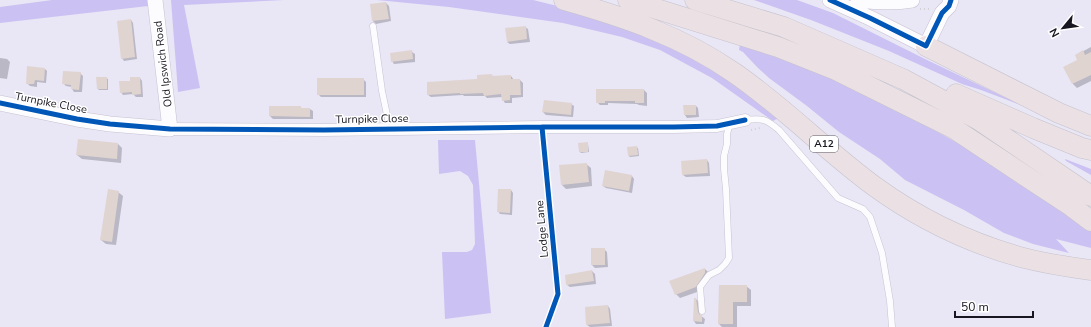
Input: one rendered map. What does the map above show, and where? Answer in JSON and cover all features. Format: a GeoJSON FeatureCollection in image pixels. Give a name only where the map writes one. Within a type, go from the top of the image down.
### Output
{"type":"FeatureCollection","features":[{"type":"Feature","properties":{"kind":"highway","name":"A12"},"geometry":{"type":"LineString","coordinates":[[564,0],[608,12],[666,34],[732,71],[759,90],[874,186],[935,224],[958,235],[1020,257],[1046,263],[1091,270]]}},
{"type":"Feature","properties":{"kind":"highway"},"geometry":{"type":"LineString","coordinates":[[628,0],[778,47],[836,70],[953,128],[1071,206],[1091,221]]}},
{"type":"Feature","properties":{"kind":"highway"},"geometry":{"type":"LineString","coordinates":[[695,0],[784,27],[903,79],[979,120],[1091,196]]}},
{"type":"Feature","properties":{"kind":"highway"},"geometry":{"type":"LineString","coordinates":[[926,46],[1059,113],[1091,126]]}},
{"type":"Feature","properties":{"kind":"highway"},"geometry":{"type":"LineString","coordinates":[[903,79],[935,85],[1033,128],[1082,148],[1091,150]]}},
{"type":"Feature","properties":{"kind":"street","name":"Old Ipswich Road"},"geometry":{"type":"LineString","coordinates":[[155,0],[170,129]]}},
{"type":"Feature","properties":{"kind":"street"},"geometry":{"type":"LineString","coordinates":[[830,0],[926,46],[942,13],[949,6],[951,0]]}},
{"type":"Feature","properties":{"kind":"street"},"geometry":{"type":"LineString","coordinates":[[858,0],[883,2],[912,0]]}},
{"type":"Feature","properties":{"kind":"street","name":"Turnpike Close"},"geometry":{"type":"LineString","coordinates":[[0,103],[77,119],[110,124],[170,129],[309,130],[674,127],[717,126],[745,120]]}},
{"type":"Feature","properties":{"kind":"lane"},"geometry":{"type":"LineString","coordinates":[[373,26],[382,91],[390,129]]}},
{"type":"Feature","properties":{"kind":"lane"},"geometry":{"type":"LineString","coordinates":[[745,120],[764,119],[770,122],[779,130],[838,198],[864,208],[870,217],[882,253],[890,300],[892,327]]}},
{"type":"Feature","properties":{"kind":"lane"},"geometry":{"type":"LineString","coordinates":[[702,311],[700,287],[709,274],[719,270],[729,258],[724,156],[730,123]]}},
{"type":"Feature","properties":{"kind":"lane","name":"Lodge Lane"},"geometry":{"type":"LineString","coordinates":[[542,127],[558,294],[546,327]]}},
{"type":"Feature","properties":{"kind":"shaded area"},"geometry":{"type":"Polygon","coordinates":[[[52,0],[147,0],[148,6],[0,23],[0,7],[52,0]]]}},
{"type":"Feature","properties":{"kind":"shaded area"},"geometry":{"type":"Polygon","coordinates":[[[171,0],[284,0],[184,5],[200,88],[178,92],[171,0]]]}},
{"type":"Feature","properties":{"kind":"shaded area"},"geometry":{"type":"Polygon","coordinates":[[[377,0],[533,0],[590,14],[637,29],[724,75],[780,117],[773,121],[712,78],[660,50],[622,37],[563,23],[449,7],[377,0]]]}},
{"type":"Feature","properties":{"kind":"shaded area"},"geometry":{"type":"Polygon","coordinates":[[[754,0],[797,0],[833,13],[1023,106],[962,84],[889,51],[811,20],[754,0]]]}},
{"type":"Feature","properties":{"kind":"shaded area"},"geometry":{"type":"Polygon","coordinates":[[[740,44],[857,86],[1075,210],[1091,224],[1091,248],[1056,239],[1069,253],[1033,244],[1004,233],[964,210],[905,180],[880,159],[839,132],[769,78],[743,52],[739,50],[740,44]]]}},
{"type":"Feature","properties":{"kind":"shaded area"},"geometry":{"type":"Polygon","coordinates":[[[438,140],[475,140],[491,313],[445,319],[442,252],[467,252],[472,250],[475,244],[473,185],[468,176],[460,171],[439,174],[438,140]]]}},
{"type":"Feature","properties":{"kind":"shaded area"},"geometry":{"type":"Polygon","coordinates":[[[1065,159],[1091,169],[1091,175],[1066,161],[1065,159]]]}},
{"type":"Feature","properties":{"kind":"building"},"geometry":{"type":"Polygon","coordinates":[[[386,2],[389,19],[372,21],[370,4],[386,2]]]}},
{"type":"Feature","properties":{"kind":"building"},"geometry":{"type":"Polygon","coordinates":[[[131,19],[135,57],[121,59],[117,21],[131,19]]]}},
{"type":"Feature","properties":{"kind":"building"},"geometry":{"type":"Polygon","coordinates":[[[526,26],[527,39],[507,42],[505,28],[526,26]]]}},
{"type":"Feature","properties":{"kind":"building"},"geometry":{"type":"Polygon","coordinates":[[[412,50],[413,59],[391,62],[390,53],[412,50]]]}},
{"type":"Feature","properties":{"kind":"building"},"geometry":{"type":"Polygon","coordinates":[[[1083,50],[1085,55],[1091,52],[1091,75],[1072,84],[1063,67],[1077,60],[1075,55],[1083,50]]]}},
{"type":"Feature","properties":{"kind":"building"},"geometry":{"type":"Polygon","coordinates":[[[27,66],[45,68],[44,81],[35,80],[34,84],[26,84],[27,66]]]}},
{"type":"Feature","properties":{"kind":"building"},"geometry":{"type":"Polygon","coordinates":[[[63,71],[81,72],[79,90],[71,89],[71,85],[62,84],[63,71]]]}},
{"type":"Feature","properties":{"kind":"building"},"geometry":{"type":"Polygon","coordinates":[[[492,74],[492,76],[511,75],[511,79],[520,79],[521,95],[510,95],[510,100],[502,101],[501,94],[484,96],[483,93],[427,95],[427,82],[477,79],[477,75],[492,74]]]}},
{"type":"Feature","properties":{"kind":"building"},"geometry":{"type":"Polygon","coordinates":[[[96,77],[107,77],[107,89],[97,89],[96,77]]]}},
{"type":"Feature","properties":{"kind":"building"},"geometry":{"type":"Polygon","coordinates":[[[130,77],[140,77],[141,94],[132,95],[132,92],[120,93],[119,81],[130,81],[130,77]]]}},
{"type":"Feature","properties":{"kind":"building"},"geometry":{"type":"Polygon","coordinates":[[[317,78],[364,78],[364,95],[317,95],[317,78]]]}},
{"type":"Feature","properties":{"kind":"building"},"geometry":{"type":"Polygon","coordinates":[[[596,89],[644,89],[644,103],[635,103],[635,101],[605,101],[605,103],[596,103],[596,89]]]}},
{"type":"Feature","properties":{"kind":"building"},"geometry":{"type":"Polygon","coordinates":[[[544,100],[572,103],[571,115],[542,112],[544,100]]]}},
{"type":"Feature","properties":{"kind":"building"},"geometry":{"type":"Polygon","coordinates":[[[683,105],[696,105],[696,115],[684,115],[683,105]]]}},
{"type":"Feature","properties":{"kind":"building"},"geometry":{"type":"Polygon","coordinates":[[[269,106],[301,106],[301,108],[310,108],[310,117],[269,116],[269,106]]]}},
{"type":"Feature","properties":{"kind":"building"},"geometry":{"type":"Polygon","coordinates":[[[78,139],[118,143],[117,159],[76,155],[78,139]]]}},
{"type":"Feature","properties":{"kind":"building"},"geometry":{"type":"Polygon","coordinates":[[[588,142],[588,152],[579,152],[578,143],[588,142]]]}},
{"type":"Feature","properties":{"kind":"building"},"geometry":{"type":"Polygon","coordinates":[[[637,146],[638,155],[628,156],[627,147],[637,146]]]}},
{"type":"Feature","properties":{"kind":"building"},"geometry":{"type":"Polygon","coordinates":[[[707,159],[708,173],[682,175],[681,161],[707,159]]]}},
{"type":"Feature","properties":{"kind":"building"},"geometry":{"type":"Polygon","coordinates":[[[587,163],[589,182],[561,185],[559,165],[587,163]]]}},
{"type":"Feature","properties":{"kind":"building"},"geometry":{"type":"Polygon","coordinates":[[[605,170],[632,175],[629,191],[602,186],[605,170]]]}},
{"type":"Feature","properties":{"kind":"building"},"geometry":{"type":"Polygon","coordinates":[[[108,189],[119,191],[112,242],[100,240],[108,189]]]}},
{"type":"Feature","properties":{"kind":"building"},"geometry":{"type":"Polygon","coordinates":[[[498,189],[511,189],[510,213],[497,212],[498,189]]]}},
{"type":"Feature","properties":{"kind":"building"},"geometry":{"type":"Polygon","coordinates":[[[591,248],[605,248],[605,265],[591,265],[591,248]]]}},
{"type":"Feature","properties":{"kind":"building"},"geometry":{"type":"Polygon","coordinates":[[[705,268],[705,273],[696,287],[675,295],[669,281],[705,268]]]}},
{"type":"Feature","properties":{"kind":"building"},"geometry":{"type":"Polygon","coordinates":[[[592,270],[594,281],[566,285],[565,275],[592,270]]]}},
{"type":"Feature","properties":{"kind":"building"},"geometry":{"type":"Polygon","coordinates":[[[719,285],[747,285],[747,302],[733,302],[733,324],[718,324],[719,285]]]}},
{"type":"Feature","properties":{"kind":"building"},"geometry":{"type":"Polygon","coordinates":[[[694,298],[696,298],[698,312],[702,315],[702,322],[693,321],[694,298]]]}},
{"type":"Feature","properties":{"kind":"building"},"geometry":{"type":"Polygon","coordinates":[[[608,305],[610,323],[586,325],[585,307],[608,305]]]}},
{"type":"Feature","properties":{"kind":"cycle path"},"geometry":{"type":"LineString","coordinates":[[830,0],[926,46],[942,13],[949,6],[951,0]]}},
{"type":"Feature","properties":{"kind":"cycle path"},"geometry":{"type":"LineString","coordinates":[[0,103],[77,119],[110,124],[170,129],[324,130],[674,127],[717,126],[745,120]]}},
{"type":"Feature","properties":{"kind":"cycle path"},"geometry":{"type":"LineString","coordinates":[[542,127],[558,294],[546,327]]}}]}
